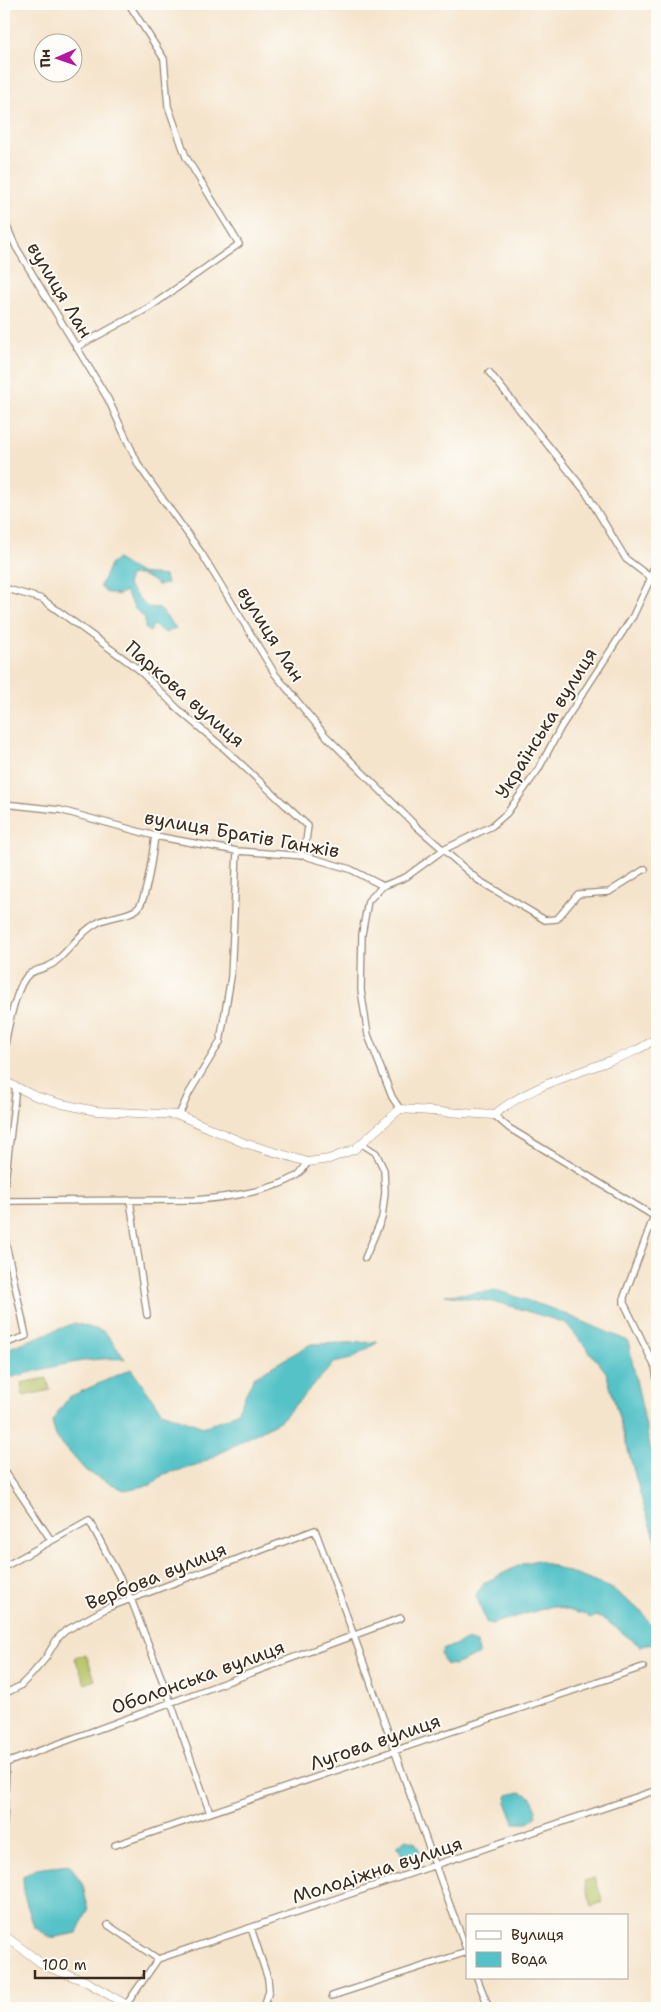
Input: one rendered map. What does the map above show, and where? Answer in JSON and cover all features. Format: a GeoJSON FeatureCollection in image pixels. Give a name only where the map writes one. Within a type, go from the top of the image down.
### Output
{"type":"FeatureCollection","features":[{"type":"Feature","properties":{"kind":"street"},"geometry":{"type":"LineString","coordinates":[[77,347],[150,307],[239,244],[186,158],[168,106],[164,59],[129,4]]}},
{"type":"Feature","properties":{"kind":"street","name":"вулиця Лан"},"geometry":{"type":"LineString","coordinates":[[4,220],[16,247],[108,398],[139,466],[202,554],[275,674],[325,735],[416,826],[478,880],[544,920],[557,920],[578,894],[610,892],[645,869]]}},
{"type":"Feature","properties":{"kind":"street"},"geometry":{"type":"LineString","coordinates":[[489,372],[586,491],[626,559],[650,578]]}},
{"type":"Feature","properties":{"kind":"street","name":"Українська вулиця"},"geometry":{"type":"LineString","coordinates":[[400,1109],[392,1097],[368,1035],[361,990],[362,934],[368,900],[383,886],[406,876],[443,850],[492,826],[507,813],[538,770],[561,727],[633,616],[650,578],[657,548]]}},
{"type":"Feature","properties":{"kind":"street","name":"Паркова вулиця"},"geometry":{"type":"LineString","coordinates":[[4,588],[42,599],[138,669],[181,712],[226,750],[308,826],[306,841],[300,856]]}},
{"type":"Feature","properties":{"kind":"street","name":"вулиця Братів Ганжів"},"geometry":{"type":"LineString","coordinates":[[4,804],[60,810],[154,836],[237,851],[300,856],[350,869],[383,886]]}},
{"type":"Feature","properties":{"kind":"street"},"geometry":{"type":"LineString","coordinates":[[4,1050],[8,1026],[23,980],[30,973],[54,964],[80,936],[97,922],[137,909],[141,902],[152,862],[154,836]]}},
{"type":"Feature","properties":{"kind":"street"},"geometry":{"type":"LineString","coordinates":[[179,1115],[189,1093],[220,1042],[231,977],[237,851]]}},
{"type":"Feature","properties":{"kind":"street"},"geometry":{"type":"LineString","coordinates":[[494,1115],[505,1105],[545,1086],[635,1051],[657,1038]]}},
{"type":"Feature","properties":{"kind":"street"},"geometry":{"type":"LineString","coordinates":[[4,1081],[35,1096],[96,1111],[179,1115],[244,1143],[308,1162],[342,1155],[362,1144],[400,1109],[494,1115],[509,1128],[656,1217],[624,1297],[624,1302],[654,1367],[657,1380]]}},
{"type":"Feature","properties":{"kind":"street"},"geometry":{"type":"LineString","coordinates":[[4,1191],[16,1087]]}},
{"type":"Feature","properties":{"kind":"street"},"geometry":{"type":"LineString","coordinates":[[362,1144],[376,1153],[384,1170],[385,1192],[382,1218],[365,1258]]}},
{"type":"Feature","properties":{"kind":"street"},"geometry":{"type":"LineString","coordinates":[[4,1201],[195,1200],[237,1195],[279,1184],[299,1174],[308,1162]]}},
{"type":"Feature","properties":{"kind":"street"},"geometry":{"type":"LineString","coordinates":[[130,1200],[146,1315]]}},
{"type":"Feature","properties":{"kind":"street"},"geometry":{"type":"LineString","coordinates":[[4,1235],[26,1336],[4,1344]]}},
{"type":"Feature","properties":{"kind":"street"},"geometry":{"type":"LineString","coordinates":[[4,1470],[51,1540]]}},
{"type":"Feature","properties":{"kind":"street"},"geometry":{"type":"LineString","coordinates":[[4,1567],[90,1520],[131,1599],[171,1703],[210,1813]]}},
{"type":"Feature","properties":{"kind":"street","name":"Вербова вулиця"},"geometry":{"type":"LineString","coordinates":[[4,1694],[20,1686],[32,1674],[64,1631],[107,1608],[315,1530],[355,1635]]}},
{"type":"Feature","properties":{"kind":"street","name":"Оболонська вулиця"},"geometry":{"type":"LineString","coordinates":[[5,1761],[171,1703],[401,1618]]}},
{"type":"Feature","properties":{"kind":"street"},"geometry":{"type":"LineString","coordinates":[[355,1635],[393,1751],[466,1948]]}},
{"type":"Feature","properties":{"kind":"street","name":"Лугова вулиця"},"geometry":{"type":"LineString","coordinates":[[115,1845],[643,1667]]}},
{"type":"Feature","properties":{"kind":"street"},"geometry":{"type":"LineString","coordinates":[[4,1822],[5,1761]]}},
{"type":"Feature","properties":{"kind":"street","name":"Молодіжна вулиця"},"geometry":{"type":"LineString","coordinates":[[158,1960],[657,1790]]}},
{"type":"Feature","properties":{"kind":"street"},"geometry":{"type":"LineString","coordinates":[[4,1936],[45,1966],[85,1981],[129,2007],[158,1960],[108,1924]]}},
{"type":"Feature","properties":{"kind":"street"},"geometry":{"type":"LineString","coordinates":[[251,1928],[270,1990],[264,2008]]}},
{"type":"Feature","properties":{"kind":"street"},"geometry":{"type":"LineString","coordinates":[[332,1996],[466,1951]]}},
{"type":"Feature","properties":{"kind":"street"},"geometry":{"type":"LineString","coordinates":[[479,1980],[489,2008]]}},
{"type":"Feature","properties":{"kind":"green space"},"geometry":{"type":"Polygon","coordinates":[[[47,1378],[50,1390],[23,1396],[21,1383],[47,1378]]]}},
{"type":"Feature","properties":{"kind":"green space"},"geometry":{"type":"Polygon","coordinates":[[[86,1654],[95,1680],[85,1684],[75,1658],[86,1654]]]}},
{"type":"Feature","properties":{"kind":"green space"},"geometry":{"type":"Polygon","coordinates":[[[595,1878],[603,1902],[592,1906],[584,1881],[595,1878]]]}},
{"type":"Feature","properties":{"kind":"water"},"geometry":{"type":"Polygon","coordinates":[[[117,559],[140,573],[165,576],[167,584],[158,585],[149,578],[134,575],[130,576],[127,585],[147,607],[159,608],[176,628],[166,633],[153,625],[150,632],[145,628],[145,618],[135,609],[125,591],[119,595],[105,592],[100,586],[111,563],[117,559]]]}},
{"type":"Feature","properties":{"kind":"water"},"geometry":{"type":"Polygon","coordinates":[[[499,1291],[556,1310],[628,1341],[657,1480],[657,1542],[644,1507],[606,1372],[566,1323],[500,1303],[445,1295],[499,1291]]]}},
{"type":"Feature","properties":{"kind":"water"},"geometry":{"type":"Polygon","coordinates":[[[75,1323],[105,1332],[125,1359],[79,1362],[4,1379],[4,1350],[75,1323]]]}},
{"type":"Feature","properties":{"kind":"water"},"geometry":{"type":"Polygon","coordinates":[[[378,1342],[351,1359],[334,1363],[281,1420],[196,1466],[164,1474],[151,1485],[124,1490],[86,1471],[56,1437],[52,1421],[69,1397],[131,1369],[162,1412],[203,1427],[237,1412],[254,1377],[311,1344],[378,1342]]]}},
{"type":"Feature","properties":{"kind":"water"},"geometry":{"type":"Polygon","coordinates":[[[537,1560],[611,1588],[642,1612],[656,1632],[654,1644],[640,1646],[607,1621],[596,1616],[590,1619],[586,1615],[553,1606],[491,1624],[486,1622],[476,1595],[484,1583],[522,1564],[537,1560]]]}},
{"type":"Feature","properties":{"kind":"water"},"geometry":{"type":"Polygon","coordinates":[[[466,1640],[477,1643],[478,1655],[454,1665],[445,1664],[441,1654],[443,1650],[466,1640]]]}},
{"type":"Feature","properties":{"kind":"water"},"geometry":{"type":"Polygon","coordinates":[[[520,1792],[531,1798],[535,1807],[537,1816],[528,1823],[514,1823],[506,1802],[508,1795],[520,1792]]]}},
{"type":"Feature","properties":{"kind":"water"},"geometry":{"type":"Polygon","coordinates":[[[406,1839],[415,1842],[420,1851],[417,1859],[407,1863],[397,1846],[406,1839]]]}},
{"type":"Feature","properties":{"kind":"water"},"geometry":{"type":"Polygon","coordinates":[[[70,1865],[83,1885],[88,1910],[77,1933],[51,1938],[34,1927],[24,1895],[23,1877],[35,1869],[70,1865]]]}}]}
